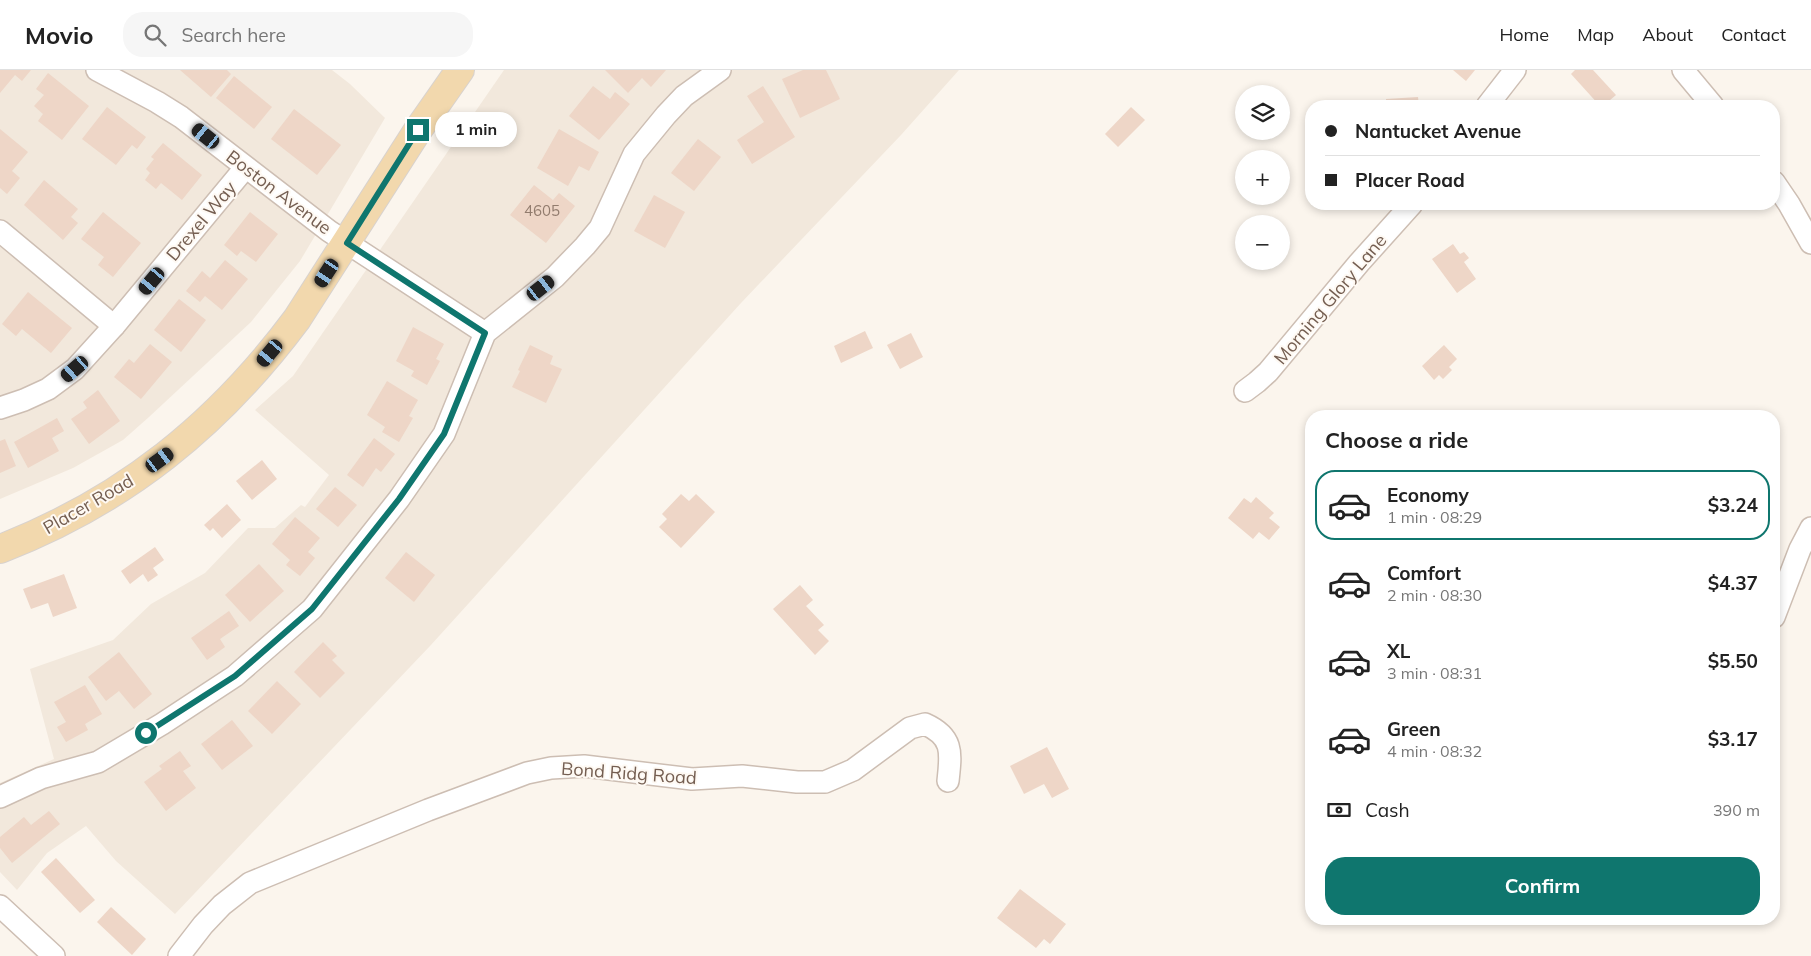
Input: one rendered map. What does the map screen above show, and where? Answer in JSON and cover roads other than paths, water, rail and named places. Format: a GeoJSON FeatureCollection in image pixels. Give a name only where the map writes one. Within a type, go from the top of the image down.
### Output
{"type":"FeatureCollection","features":[{"type":"Feature","properties":{"kind":"main road","name":"Placer Road"},"geometry":{"type":"LineString","coordinates":[[0,549],[32,537],[112,494],[176,448],[234,395],[279,342],[347,243],[418,130],[460,70]]}},
{"type":"Feature","properties":{"kind":"street","name":"Boston Avenue"},"geometry":{"type":"LineString","coordinates":[[97,70],[181,117],[245,168],[347,243],[485,333]]}},
{"type":"Feature","properties":{"kind":"street"},"geometry":{"type":"LineString","coordinates":[[0,797],[40,778],[98,762],[162,724],[235,676],[312,609],[399,499],[444,434],[485,333],[555,277],[585,246],[600,228],[634,154],[684,96],[720,70]]}},
{"type":"Feature","properties":{"kind":"street"},"geometry":{"type":"LineString","coordinates":[[1492,100],[1515,70]]}},
{"type":"Feature","properties":{"kind":"street"},"geometry":{"type":"LineString","coordinates":[[1683,70],[1708,100]]}},
{"type":"Feature","properties":{"kind":"street","name":"Drexel Way"},"geometry":{"type":"LineString","coordinates":[[0,408],[37,395],[58,383],[75,369],[114,326],[245,168]]}},
{"type":"Feature","properties":{"kind":"street"},"geometry":{"type":"LineString","coordinates":[[1780,192],[1811,243]]}},
{"type":"Feature","properties":{"kind":"street","name":"Morning Glory Lane"},"geometry":{"type":"LineString","coordinates":[[1245,390],[1268,372],[1359,263],[1407,210]]}},
{"type":"Feature","properties":{"kind":"street"},"geometry":{"type":"LineString","coordinates":[[0,231],[114,326]]}},
{"type":"Feature","properties":{"kind":"street"},"geometry":{"type":"LineString","coordinates":[[1780,601],[1800,549],[1811,528]]}},
{"type":"Feature","properties":{"kind":"street","name":"Bond Ridg Road"},"geometry":{"type":"LineString","coordinates":[[179,956],[209,918],[250,883],[509,779],[551,768],[584,766],[692,779],[742,776],[797,782],[825,782],[853,770],[910,728],[924,724],[941,733],[948,746],[950,761],[948,781]]}},
{"type":"Feature","properties":{"kind":"street"},"geometry":{"type":"LineString","coordinates":[[0,906],[54,956]]}}]}
